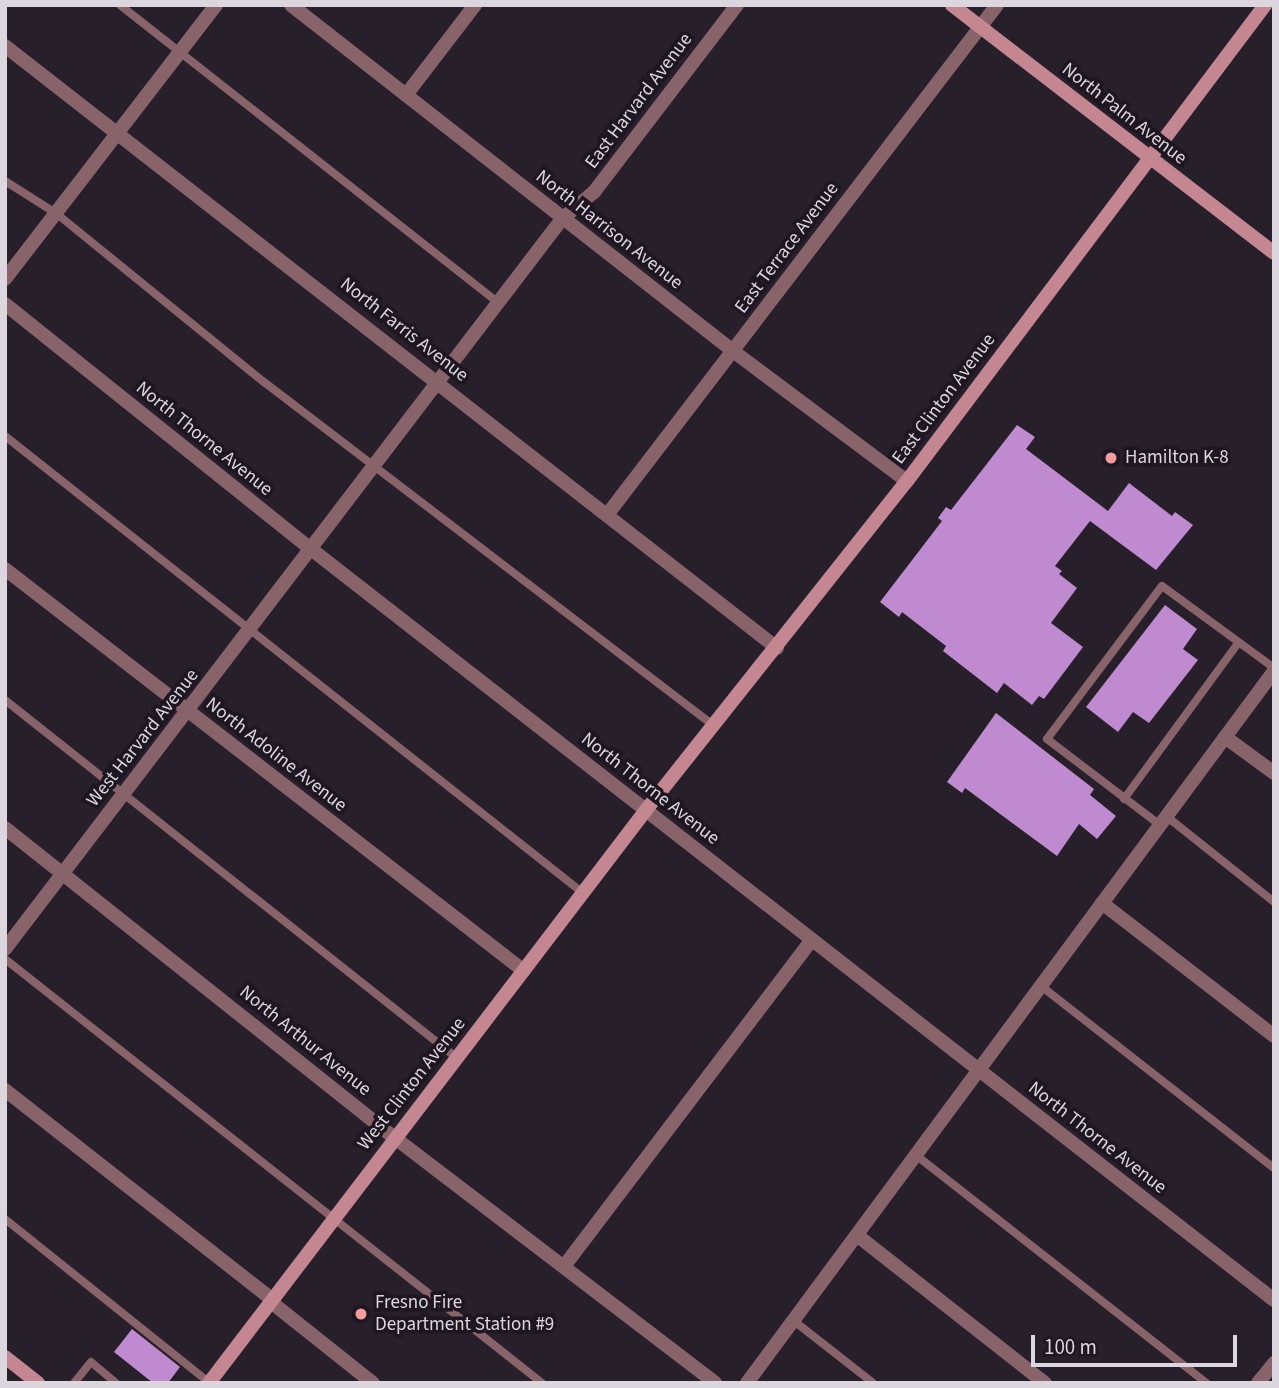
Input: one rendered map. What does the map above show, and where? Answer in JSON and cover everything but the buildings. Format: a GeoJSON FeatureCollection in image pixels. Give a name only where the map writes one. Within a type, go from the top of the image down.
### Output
{"type":"FeatureCollection","features":[{"type":"Feature","properties":{"kind":"main road","name":"North Palm Avenue"},"geometry":{"type":"LineString","coordinates":[[952,5],[1274,253]]}},
{"type":"Feature","properties":{"kind":"main road","name":"East Clinton Avenue"},"geometry":{"type":"LineString","coordinates":[[646,810],[907,481],[1265,5]]}},
{"type":"Feature","properties":{"kind":"main road","name":"West Clinton Avenue"},"geometry":{"type":"LineString","coordinates":[[209,1383],[646,810]]}},
{"type":"Feature","properties":{"kind":"main road"},"geometry":{"type":"LineString","coordinates":[[5,1357],[38,1383]]}},
{"type":"Feature","properties":{"kind":"street"},"geometry":{"type":"LineString","coordinates":[[5,279],[216,5]]}},
{"type":"Feature","properties":{"kind":"street","name":"North Harrison Avenue"},"geometry":{"type":"LineString","coordinates":[[291,5],[562,219],[907,481]]}},
{"type":"Feature","properties":{"kind":"street"},"geometry":{"type":"LineString","coordinates":[[406,95],[475,5]]}},
{"type":"Feature","properties":{"kind":"street","name":"East Harvard Avenue"},"geometry":{"type":"LineString","coordinates":[[311,549],[497,302],[562,219],[594,192],[737,5]]}},
{"type":"Feature","properties":{"kind":"street","name":"East Terrace Avenue"},"geometry":{"type":"LineString","coordinates":[[607,514],[997,5]]}},
{"type":"Feature","properties":{"kind":"street","name":"North Farris Avenue"},"geometry":{"type":"LineString","coordinates":[[5,46],[438,380],[777,648]]}},
{"type":"Feature","properties":{"kind":"street","name":"North Thorne Avenue"},"geometry":{"type":"LineString","coordinates":[[5,304],[311,549],[1274,1300]]}},
{"type":"Feature","properties":{"kind":"street","name":"West Harvard Avenue"},"geometry":{"type":"LineString","coordinates":[[5,949],[311,549]]}},
{"type":"Feature","properties":{"kind":"street","name":"North Adoline Avenue"},"geometry":{"type":"LineString","coordinates":[[5,569],[524,971]]}},
{"type":"Feature","properties":{"kind":"street"},"geometry":{"type":"LineString","coordinates":[[747,1383],[1274,670]]}},
{"type":"Feature","properties":{"kind":"street"},"geometry":{"type":"LineString","coordinates":[[1225,737],[1274,773]]}},
{"type":"Feature","properties":{"kind":"street","name":"North Arthur Avenue"},"geometry":{"type":"LineString","coordinates":[[5,828],[395,1138],[565,1265],[715,1383]]}},
{"type":"Feature","properties":{"kind":"street"},"geometry":{"type":"LineString","coordinates":[[1102,903],[1274,1035]]}},
{"type":"Feature","properties":{"kind":"street"},"geometry":{"type":"LineString","coordinates":[[565,1265],[812,940]]}},
{"type":"Feature","properties":{"kind":"street"},"geometry":{"type":"LineString","coordinates":[[5,1090],[373,1383]]}},
{"type":"Feature","properties":{"kind":"street"},"geometry":{"type":"LineString","coordinates":[[858,1236],[1045,1383]]}},
{"type":"Feature","properties":{"kind":"street"},"geometry":{"type":"LineString","coordinates":[[1258,1383],[1274,1363]]}},
{"type":"Feature","properties":{"kind":"lane"},"geometry":{"type":"LineString","coordinates":[[120,5],[497,302]]}},
{"type":"Feature","properties":{"kind":"lane"},"geometry":{"type":"LineString","coordinates":[[5,181],[57,214],[183,318],[713,725]]}},
{"type":"Feature","properties":{"kind":"lane"},"geometry":{"type":"LineString","coordinates":[[5,436],[583,893]]}},
{"type":"Feature","properties":{"kind":"lane"},"geometry":{"type":"LineString","coordinates":[[1274,670],[1162,586],[1047,739],[1124,799],[1163,821],[1274,902]]}},
{"type":"Feature","properties":{"kind":"lane"},"geometry":{"type":"LineString","coordinates":[[1124,799],[1238,642]]}},
{"type":"Feature","properties":{"kind":"lane"},"geometry":{"type":"LineString","coordinates":[[5,700],[457,1058]]}},
{"type":"Feature","properties":{"kind":"lane"},"geometry":{"type":"LineString","coordinates":[[5,959],[541,1383]]}},
{"type":"Feature","properties":{"kind":"lane"},"geometry":{"type":"LineString","coordinates":[[1041,986],[1274,1168]]}},
{"type":"Feature","properties":{"kind":"lane"},"geometry":{"type":"LineString","coordinates":[[917,1156],[1207,1383]]}},
{"type":"Feature","properties":{"kind":"lane"},"geometry":{"type":"LineString","coordinates":[[5,1219],[209,1383]]}},
{"type":"Feature","properties":{"kind":"lane"},"geometry":{"type":"LineString","coordinates":[[793,1321],[873,1383]]}},
{"type":"Feature","properties":{"kind":"lane"},"geometry":{"type":"LineString","coordinates":[[74,1383],[91,1363],[116,1383]]}},
{"type":"Feature","properties":{"kind":"place","name":"Hamilton K-8"},"geometry":{"type":"Point","coordinates":[1111,458]}},
{"type":"Feature","properties":{"kind":"place","name":"Fresno Fire Department Station #9"},"geometry":{"type":"Point","coordinates":[361,1314]}}]}
